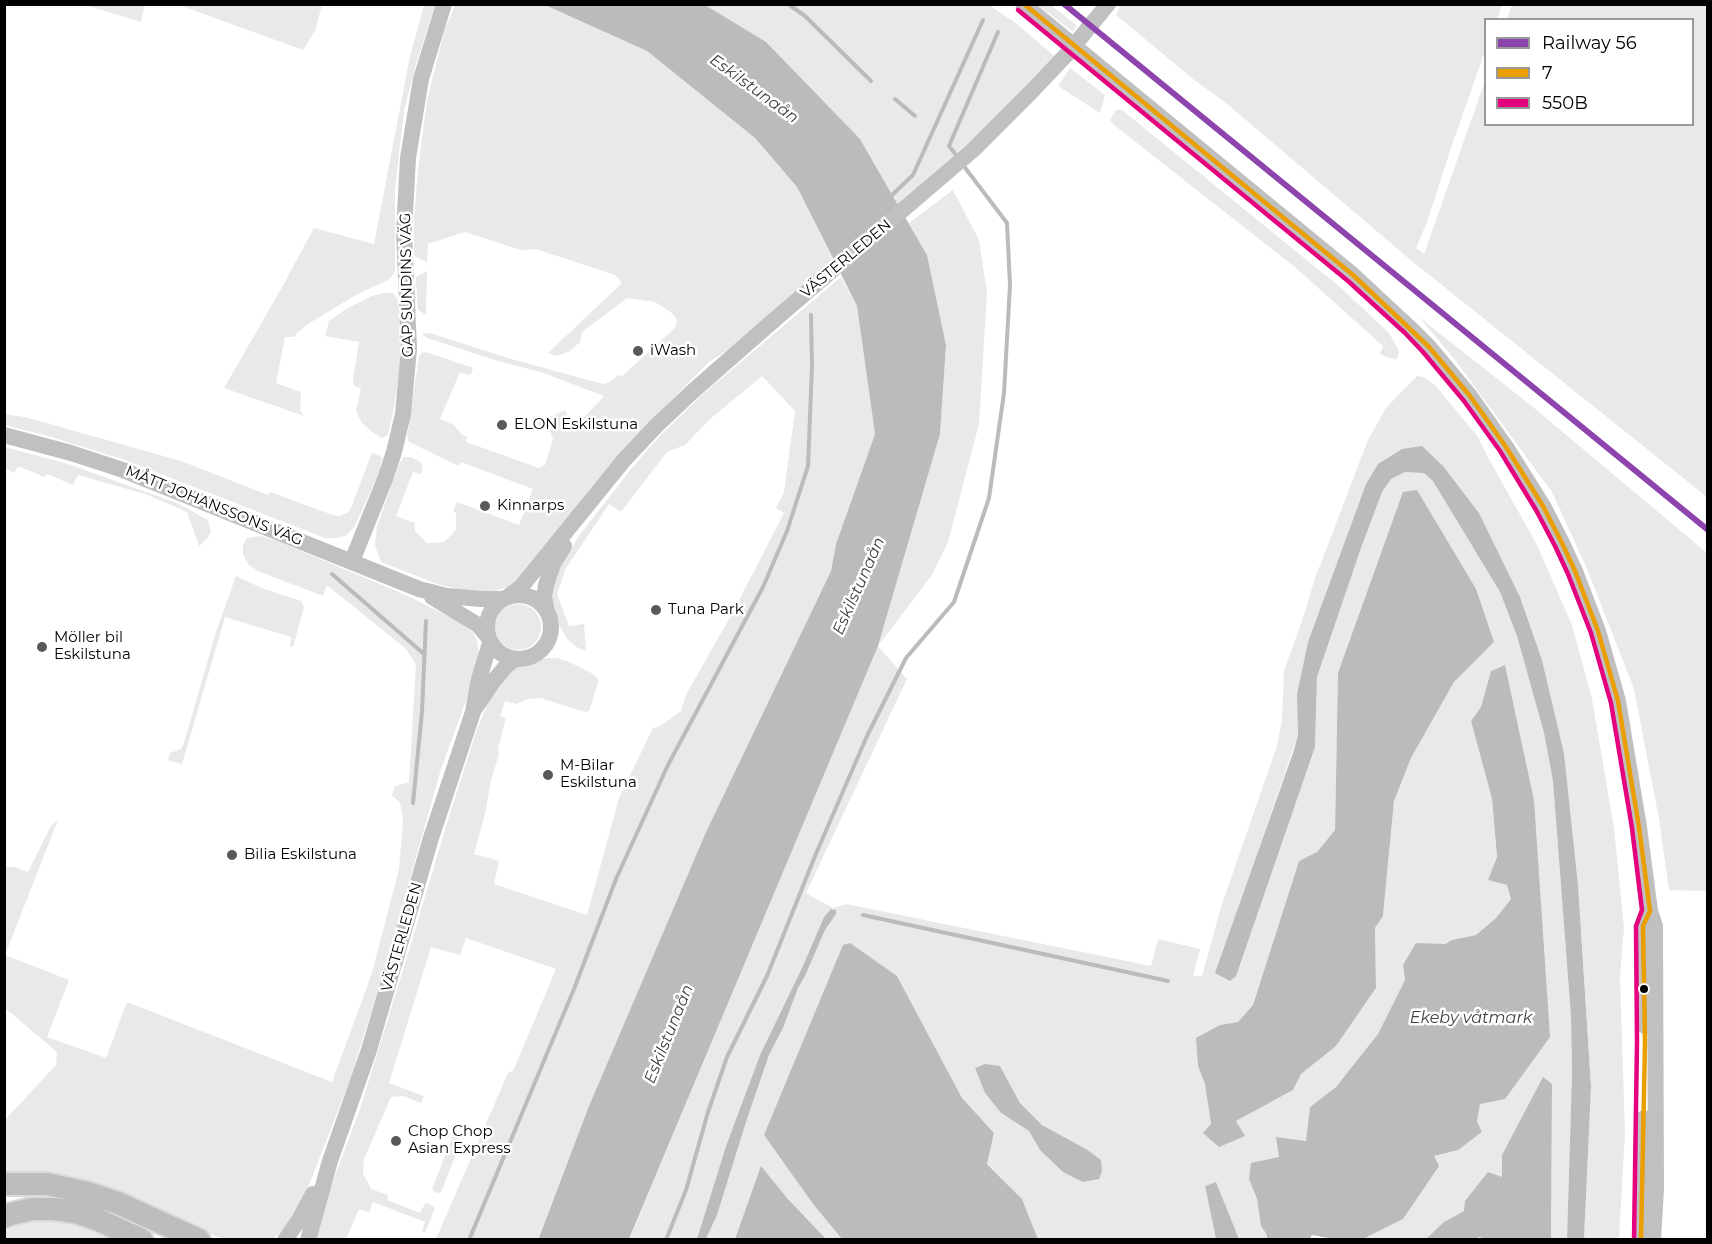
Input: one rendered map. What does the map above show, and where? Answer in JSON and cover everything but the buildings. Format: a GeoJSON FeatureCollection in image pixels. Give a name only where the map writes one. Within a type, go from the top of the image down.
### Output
{"type":"FeatureCollection","features":[{"type":"Feature","properties":{"kind":"highway"},"geometry":{"type":"LineString","coordinates":[[4,1184],[47,1184],[88,1193],[118,1203],[199,1239]]}},
{"type":"Feature","properties":{"kind":"highway"},"geometry":{"type":"LineString","coordinates":[[4,1217],[32,1209],[75,1212],[142,1239]]}},
{"type":"Feature","properties":{"kind":"main road","name":"GAP SUNDINS VÄG"},"geometry":{"type":"LineString","coordinates":[[352,561],[385,479],[403,414],[409,349],[405,231],[408,158],[421,80],[444,4]]}},
{"type":"Feature","properties":{"kind":"main road"},"geometry":{"type":"LineString","coordinates":[[1023,4],[1228,171],[1386,305],[1436,355],[1470,396],[1543,506],[1562,543],[1598,631],[1618,701],[1640,826],[1650,911],[1655,926],[1656,1189],[1647,1233]]}},
{"type":"Feature","properties":{"kind":"main road","name":"VÄSTERLEDEN"},"geometry":{"type":"LineString","coordinates":[[506,598],[520,587],[624,459],[656,426],[773,321],[974,149],[1068,52],[1108,4]]}},
{"type":"Feature","properties":{"kind":"main road","name":"MÅTT JOHANSSONS VÄG"},"geometry":{"type":"LineString","coordinates":[[4,435],[86,457],[123,470],[419,588],[447,596],[481,599],[506,598]]}},
{"type":"Feature","properties":{"kind":"main road","name":"VÄSTERLEDEN"},"geometry":{"type":"LineString","coordinates":[[547,612],[544,597],[553,564],[584,511]]}},
{"type":"Feature","properties":{"kind":"main road","name":"MÅTT JOHANSSONS VÄG"},"geometry":{"type":"LineString","coordinates":[[419,588],[478,625],[489,640]]}},
{"type":"Feature","properties":{"kind":"main road"},"geometry":{"type":"LineString","coordinates":[[522,595],[534,599],[547,612],[551,630],[545,646],[532,657],[515,659],[498,652],[489,640],[486,628],[488,617],[494,607],[506,598],[522,595]]}},
{"type":"Feature","properties":{"kind":"main road","name":"VÄSTERLEDEN"},"geometry":{"type":"LineString","coordinates":[[308,1239],[330,1161],[369,1050],[431,838],[473,712],[489,640]]}},
{"type":"Feature","properties":{"kind":"main road","name":"VÄSTERLEDEN"},"geometry":{"type":"LineString","coordinates":[[473,712],[507,664],[515,659]]}},
{"type":"Feature","properties":{"kind":"main road","name":"VÄSTERLEDEN"},"geometry":{"type":"LineString","coordinates":[[285,1239],[299,1220],[330,1161]]}},
{"type":"Feature","properties":{"kind":"shaded area"},"geometry":{"type":"Polygon","coordinates":[[[85,5],[145,5],[141,22],[85,5]]]}},
{"type":"Feature","properties":{"kind":"shaded area"},"geometry":{"type":"Polygon","coordinates":[[[179,5],[322,5],[315,31],[303,50],[179,5]]]}},
{"type":"Feature","properties":{"kind":"shaded area"},"geometry":{"type":"Polygon","coordinates":[[[424,5],[435,5],[404,111],[395,190],[395,271],[390,279],[356,295],[308,324],[294,337],[285,337],[276,383],[301,392],[300,410],[304,416],[224,388],[314,228],[374,244],[410,56],[424,5]]]}},
{"type":"Feature","properties":{"kind":"shaded area"},"geometry":{"type":"Polygon","coordinates":[[[455,5],[545,5],[647,51],[755,138],[797,187],[833,260],[732,347],[709,362],[625,447],[523,577],[508,587],[494,591],[465,591],[437,584],[381,562],[375,545],[377,526],[399,464],[404,457],[411,457],[423,466],[421,474],[413,472],[396,516],[415,523],[415,531],[427,543],[444,542],[456,530],[456,513],[453,511],[457,502],[519,525],[533,489],[461,462],[459,466],[409,442],[407,437],[419,356],[423,352],[429,353],[473,368],[471,374],[468,375],[460,372],[440,419],[454,425],[462,435],[467,437],[466,442],[539,468],[545,465],[553,439],[550,432],[533,425],[565,410],[574,428],[604,396],[541,372],[498,361],[427,338],[422,334],[433,334],[511,359],[603,384],[610,382],[618,375],[621,377],[675,328],[677,320],[672,313],[655,302],[627,298],[582,332],[580,342],[570,351],[557,356],[548,353],[622,283],[615,275],[536,249],[521,250],[465,232],[428,244],[427,262],[414,255],[418,170],[427,100],[444,32],[455,5]]]}},
{"type":"Feature","properties":{"kind":"shaded area"},"geometry":{"type":"Polygon","coordinates":[[[705,5],[989,5],[1017,24],[1054,56],[986,127],[898,204],[860,139],[705,5]]]}},
{"type":"Feature","properties":{"kind":"shaded area"},"geometry":{"type":"Polygon","coordinates":[[[1038,5],[1051,5],[1077,26],[1073,32],[1038,5]]]}},
{"type":"Feature","properties":{"kind":"shaded area"},"geometry":{"type":"Polygon","coordinates":[[[1121,5],[1502,5],[1497,18],[1484,18],[1484,54],[1416,248],[1424,254],[1484,84],[1484,126],[1694,126],[1694,18],[1507,18],[1512,5],[1707,5],[1707,497],[1413,262],[1226,103],[1193,79],[1116,15],[1121,5]]]}},
{"type":"Feature","properties":{"kind":"shaded area"},"geometry":{"type":"Polygon","coordinates":[[[1070,68],[1105,95],[1100,113],[1058,86],[1070,68]]]}},
{"type":"Feature","properties":{"kind":"shaded area"},"geometry":{"type":"Polygon","coordinates":[[[1116,110],[1122,110],[1340,287],[1389,333],[1399,351],[1397,359],[1380,354],[1383,346],[1296,268],[1114,125],[1110,120],[1116,110]]]}},
{"type":"Feature","properties":{"kind":"shaded area"},"geometry":{"type":"Polygon","coordinates":[[[953,190],[979,240],[987,292],[979,424],[948,542],[932,575],[878,646],[940,434],[946,345],[927,255],[909,223],[953,190]]]}},
{"type":"Feature","properties":{"kind":"shaded area"},"geometry":{"type":"Polygon","coordinates":[[[427,271],[426,315],[418,310],[416,277],[427,271]]]}},
{"type":"Feature","properties":{"kind":"shaded area"},"geometry":{"type":"Polygon","coordinates":[[[841,277],[857,306],[875,434],[836,544],[831,571],[706,832],[589,1106],[538,1239],[436,1239],[508,1073],[513,1071],[556,969],[466,938],[460,955],[431,947],[389,1083],[424,1096],[421,1103],[403,1096],[391,1097],[364,1159],[363,1173],[371,1189],[388,1195],[387,1200],[420,1213],[426,1202],[435,1208],[425,1233],[422,1231],[425,1222],[373,1202],[369,1212],[359,1209],[346,1239],[315,1240],[320,1216],[360,1109],[477,729],[491,696],[511,669],[547,658],[569,662],[593,674],[599,680],[589,711],[585,712],[540,698],[528,699],[516,704],[505,701],[500,716],[506,718],[498,749],[499,755],[474,854],[499,861],[494,884],[587,915],[619,798],[653,728],[660,726],[681,711],[687,693],[733,612],[784,513],[776,508],[784,492],[795,411],[762,376],[710,419],[685,445],[667,452],[621,512],[609,504],[566,568],[557,594],[569,626],[584,624],[586,651],[568,640],[559,625],[552,602],[553,582],[561,565],[579,536],[657,439],[702,395],[841,277]]]}},
{"type":"Feature","properties":{"kind":"shaded area"},"geometry":{"type":"Polygon","coordinates":[[[383,293],[393,293],[397,299],[401,345],[393,413],[388,435],[382,438],[362,423],[356,411],[361,388],[354,386],[353,379],[359,342],[325,336],[329,321],[346,309],[383,293]]]}},
{"type":"Feature","properties":{"kind":"shaded area"},"geometry":{"type":"Polygon","coordinates":[[[1419,317],[1533,407],[1707,553],[1707,891],[1669,890],[1659,819],[1634,689],[1587,569],[1552,492],[1455,360],[1419,317]]]}},
{"type":"Feature","properties":{"kind":"shaded area"},"geometry":{"type":"Polygon","coordinates":[[[1417,376],[1423,377],[1435,385],[1478,437],[1537,545],[1572,625],[1592,699],[1614,828],[1624,928],[1620,976],[1625,1134],[1619,1239],[1584,1239],[1591,1087],[1578,885],[1564,753],[1542,660],[1520,597],[1479,513],[1463,493],[1402,449],[1378,464],[1366,484],[1308,642],[1297,694],[1298,735],[1216,973],[1294,807],[1315,747],[1317,677],[1382,491],[1391,479],[1405,471],[1424,473],[1433,480],[1500,592],[1517,636],[1544,733],[1553,781],[1571,1017],[1572,1073],[1567,1239],[1551,1239],[1552,1084],[1502,1178],[1464,1211],[1444,1222],[1426,1239],[1363,1239],[1403,1219],[1434,1156],[1458,1150],[1482,1132],[1477,1121],[1534,800],[1505,665],[1491,671],[1481,707],[1471,721],[1492,799],[1497,858],[1488,880],[1508,885],[1511,899],[1496,918],[1476,935],[1452,940],[1403,965],[1405,980],[1378,1034],[1336,1087],[1310,1107],[1306,1141],[1277,1137],[1279,1157],[1249,1179],[1257,1199],[1261,1226],[1267,1239],[1239,1239],[1216,1182],[1205,1186],[1216,1239],[1038,1239],[1022,1199],[987,1163],[994,1133],[962,1098],[897,976],[764,1135],[813,1204],[842,1239],[826,1239],[761,1167],[735,1239],[706,1239],[717,1215],[769,1055],[825,930],[836,914],[833,908],[846,904],[1151,966],[1158,939],[1200,949],[1193,976],[1202,976],[1221,907],[1277,746],[1282,720],[1284,671],[1314,581],[1368,440],[1386,408],[1417,376]],[[1494,642],[1338,673],[1335,830],[1317,852],[1299,861],[1253,1005],[1238,1022],[1220,1025],[1198,1066],[1205,1084],[1211,1124],[1244,1136],[1236,1121],[1293,1090],[1301,1074],[1336,1046],[1376,988],[1375,928],[1383,916],[1394,801],[1411,758],[1454,682],[1494,642]],[[1000,1066],[975,1068],[985,1093],[1001,1113],[1029,1131],[1040,1150],[1086,1149],[1042,1125],[1020,1103],[1000,1066]]]}},
{"type":"Feature","properties":{"kind":"shaded area"},"geometry":{"type":"Polygon","coordinates":[[[4,414],[25,417],[181,461],[268,495],[270,492],[339,516],[347,513],[351,508],[372,453],[382,458],[379,472],[355,526],[347,535],[325,538],[125,460],[5,425],[4,414]]]}},
{"type":"Feature","properties":{"kind":"shaded area"},"geometry":{"type":"Polygon","coordinates":[[[5,447],[68,464],[177,503],[208,520],[211,532],[199,546],[187,512],[145,494],[78,475],[73,485],[47,474],[44,477],[18,466],[14,473],[5,468],[5,447]]]}},
{"type":"Feature","properties":{"kind":"shaded area"},"geometry":{"type":"Polygon","coordinates":[[[261,536],[280,542],[406,595],[446,615],[472,632],[477,640],[479,655],[471,687],[441,769],[351,1077],[297,1216],[273,1239],[223,1239],[121,1197],[5,1176],[4,1121],[56,1065],[57,1052],[5,1008],[5,955],[69,980],[47,1037],[106,1058],[127,1002],[332,1082],[372,973],[399,869],[403,822],[400,802],[392,796],[395,786],[409,782],[416,665],[406,649],[327,585],[323,596],[258,571],[249,565],[243,555],[243,545],[247,538],[261,536]]]}},
{"type":"Feature","properties":{"kind":"shaded area"},"geometry":{"type":"Polygon","coordinates":[[[236,576],[264,589],[301,601],[304,607],[293,647],[290,647],[291,637],[225,617],[182,764],[168,760],[170,753],[181,749],[184,743],[216,632],[236,576]]]}},
{"type":"Feature","properties":{"kind":"shaded area"},"geometry":{"type":"Polygon","coordinates":[[[518,604],[534,611],[541,627],[534,643],[518,650],[502,643],[495,627],[502,611],[518,604]]]}},
{"type":"Feature","properties":{"kind":"shaded area"},"geometry":{"type":"Polygon","coordinates":[[[878,646],[907,679],[806,893],[833,908],[824,917],[760,1055],[726,1146],[697,1239],[629,1240],[878,646]]]}},
{"type":"Feature","properties":{"kind":"shaded area"},"geometry":{"type":"Polygon","coordinates":[[[58,820],[5,955],[5,867],[15,867],[28,872],[51,826],[58,820]]]}},
{"type":"Feature","properties":{"kind":"shaded area"},"geometry":{"type":"Polygon","coordinates":[[[456,1133],[461,1136],[461,1142],[441,1192],[437,1193],[432,1189],[453,1135],[456,1133]]]}},
{"type":"Feature","properties":{"kind":"shaded area"},"geometry":{"type":"Polygon","coordinates":[[[36,1221],[68,1223],[115,1239],[5,1239],[4,1232],[24,1223],[36,1221]]]}},
{"type":"Feature","properties":{"kind":"water","name":"Eskilstunaån"},"geometry":{"type":"Polygon","coordinates":[[[545,5],[705,5],[766,42],[860,139],[927,255],[946,345],[940,434],[878,646],[629,1239],[538,1240],[589,1106],[706,832],[831,571],[836,544],[875,434],[857,306],[797,187],[755,138],[647,51],[545,5]]]}},
{"type":"Feature","properties":{"kind":"water","name":"Ekeby våtmark"},"geometry":{"type":"Polygon","coordinates":[[[1422,446],[1443,466],[1479,513],[1520,597],[1542,660],[1564,753],[1578,885],[1591,1087],[1584,1239],[1567,1239],[1572,1073],[1571,1017],[1553,781],[1544,733],[1517,636],[1500,592],[1433,481],[1424,473],[1405,472],[1391,479],[1382,492],[1317,677],[1315,747],[1236,976],[1230,981],[1215,973],[1294,750],[1298,735],[1297,694],[1308,642],[1366,484],[1378,464],[1402,449],[1422,446]]]}},
{"type":"Feature","properties":{"kind":"water","name":"Ekeby våtmark"},"geometry":{"type":"Polygon","coordinates":[[[1417,490],[1476,589],[1494,642],[1454,682],[1411,758],[1394,801],[1383,916],[1375,928],[1376,988],[1336,1046],[1301,1074],[1293,1090],[1236,1121],[1245,1136],[1219,1147],[1203,1133],[1211,1124],[1205,1084],[1198,1066],[1196,1038],[1220,1025],[1238,1022],[1253,1005],[1299,861],[1317,852],[1335,830],[1338,673],[1403,492],[1417,490]]]}},
{"type":"Feature","properties":{"kind":"water","name":"Ekeby våtmark"},"geometry":{"type":"Polygon","coordinates":[[[1505,665],[1534,800],[1550,1037],[1505,1099],[1480,1104],[1477,1121],[1482,1132],[1458,1150],[1434,1156],[1439,1166],[1403,1219],[1363,1239],[1333,1239],[1312,1235],[1310,1239],[1267,1239],[1261,1226],[1257,1199],[1249,1179],[1251,1163],[1279,1157],[1276,1137],[1306,1141],[1310,1107],[1336,1087],[1378,1034],[1405,980],[1403,965],[1416,943],[1445,944],[1452,940],[1476,935],[1496,918],[1511,899],[1507,885],[1488,880],[1497,857],[1492,799],[1471,721],[1481,707],[1491,671],[1505,665]]]}},
{"type":"Feature","properties":{"kind":"water"},"geometry":{"type":"Polygon","coordinates":[[[831,909],[836,910],[836,914],[825,930],[769,1055],[717,1215],[706,1239],[697,1239],[726,1146],[760,1055],[824,917],[831,909]]]}},
{"type":"Feature","properties":{"kind":"water"},"geometry":{"type":"Polygon","coordinates":[[[850,943],[897,976],[962,1098],[994,1133],[987,1164],[1022,1199],[1038,1239],[842,1239],[813,1204],[764,1135],[843,945],[850,943]]]}},
{"type":"Feature","properties":{"kind":"water"},"geometry":{"type":"Polygon","coordinates":[[[985,1064],[1000,1066],[1020,1103],[1042,1125],[1086,1149],[1101,1160],[1102,1171],[1099,1179],[1083,1182],[1063,1172],[1040,1150],[1029,1131],[1001,1113],[985,1093],[975,1068],[985,1064]]]}},
{"type":"Feature","properties":{"kind":"water"},"geometry":{"type":"Polygon","coordinates":[[[1543,1077],[1552,1084],[1551,1239],[1490,1240],[1479,1237],[1476,1240],[1426,1239],[1444,1222],[1464,1211],[1465,1201],[1488,1172],[1502,1177],[1502,1155],[1543,1077]]]}},
{"type":"Feature","properties":{"kind":"water"},"geometry":{"type":"Polygon","coordinates":[[[761,1166],[787,1198],[826,1239],[735,1239],[761,1166]]]}},
{"type":"Feature","properties":{"kind":"water"},"geometry":{"type":"Polygon","coordinates":[[[1216,1182],[1239,1239],[1216,1239],[1205,1186],[1216,1182]]]}},
{"type":"Feature","properties":{"kind":"waterway"},"geometry":{"type":"LineString","coordinates":[[788,4],[805,16],[871,81]]}},
{"type":"Feature","properties":{"kind":"waterway"},"geometry":{"type":"LineString","coordinates":[[889,198],[913,175],[983,20]]}},
{"type":"Feature","properties":{"kind":"waterway"},"geometry":{"type":"LineString","coordinates":[[957,156],[949,146],[998,32]]}},
{"type":"Feature","properties":{"kind":"waterway"},"geometry":{"type":"LineString","coordinates":[[895,99],[915,116]]}},
{"type":"Feature","properties":{"kind":"waterway"},"geometry":{"type":"LineString","coordinates":[[666,1240],[686,1190],[708,1112],[727,1057],[767,976],[815,856],[867,736],[906,658],[954,602],[989,498],[1004,393],[1010,285],[1007,223],[963,165]]}},
{"type":"Feature","properties":{"kind":"waterway"},"geometry":{"type":"LineString","coordinates":[[469,1240],[574,989],[616,879],[668,765],[763,587],[787,531],[808,466],[812,366],[811,315]]}},
{"type":"Feature","properties":{"kind":"waterway"},"geometry":{"type":"LineString","coordinates":[[332,574],[424,654]]}},
{"type":"Feature","properties":{"kind":"waterway"},"geometry":{"type":"LineString","coordinates":[[413,803],[422,711],[426,621]]}},
{"type":"Feature","properties":{"kind":"waterway"},"geometry":{"type":"LineString","coordinates":[[863,915],[1168,981]]}},
{"type":"Feature","properties":{"kind":"rail line","name":"56"},"geometry":{"type":"LineString","coordinates":[[1064,4],[1708,530]]}},
{"type":"Feature","properties":{"kind":"transit line","name":"7"},"geometry":{"type":"LineString","coordinates":[[1024,4],[1353,275],[1429,347],[1470,396],[1506,447],[1543,506],[1562,543],[1598,631],[1618,701],[1650,911],[1643,926],[1645,1042],[1641,1240]]}},
{"type":"Feature","properties":{"kind":"transit line","name":"550B"},"geometry":{"type":"LineString","coordinates":[[1018,10],[1348,281],[1405,333],[1464,401],[1500,451],[1555,546],[1591,633],[1611,703],[1632,828],[1642,910],[1636,926],[1634,1240]]}},
{"type":"Feature","properties":{"kind":"place","name":"iWash"},"geometry":{"type":"Point","coordinates":[638,351]}},
{"type":"Feature","properties":{"kind":"place","name":"ELON Eskilstuna"},"geometry":{"type":"Point","coordinates":[502,425]}},
{"type":"Feature","properties":{"kind":"place","name":"Kinnarps"},"geometry":{"type":"Point","coordinates":[485,506]}},
{"type":"Feature","properties":{"kind":"place","name":"Tuna Park"},"geometry":{"type":"Point","coordinates":[656,610]}},
{"type":"Feature","properties":{"kind":"place","name":"Möller bil Eskilstuna"},"geometry":{"type":"Point","coordinates":[42,647]}},
{"type":"Feature","properties":{"kind":"place","name":"M-Bilar Eskilstuna"},"geometry":{"type":"Point","coordinates":[548,775]}},
{"type":"Feature","properties":{"kind":"place","name":"Bilia Eskilstuna"},"geometry":{"type":"Point","coordinates":[232,855]}},
{"type":"Feature","properties":{"kind":"place","name":"Chop Chop Asian Express"},"geometry":{"type":"Point","coordinates":[396,1141]}}]}
